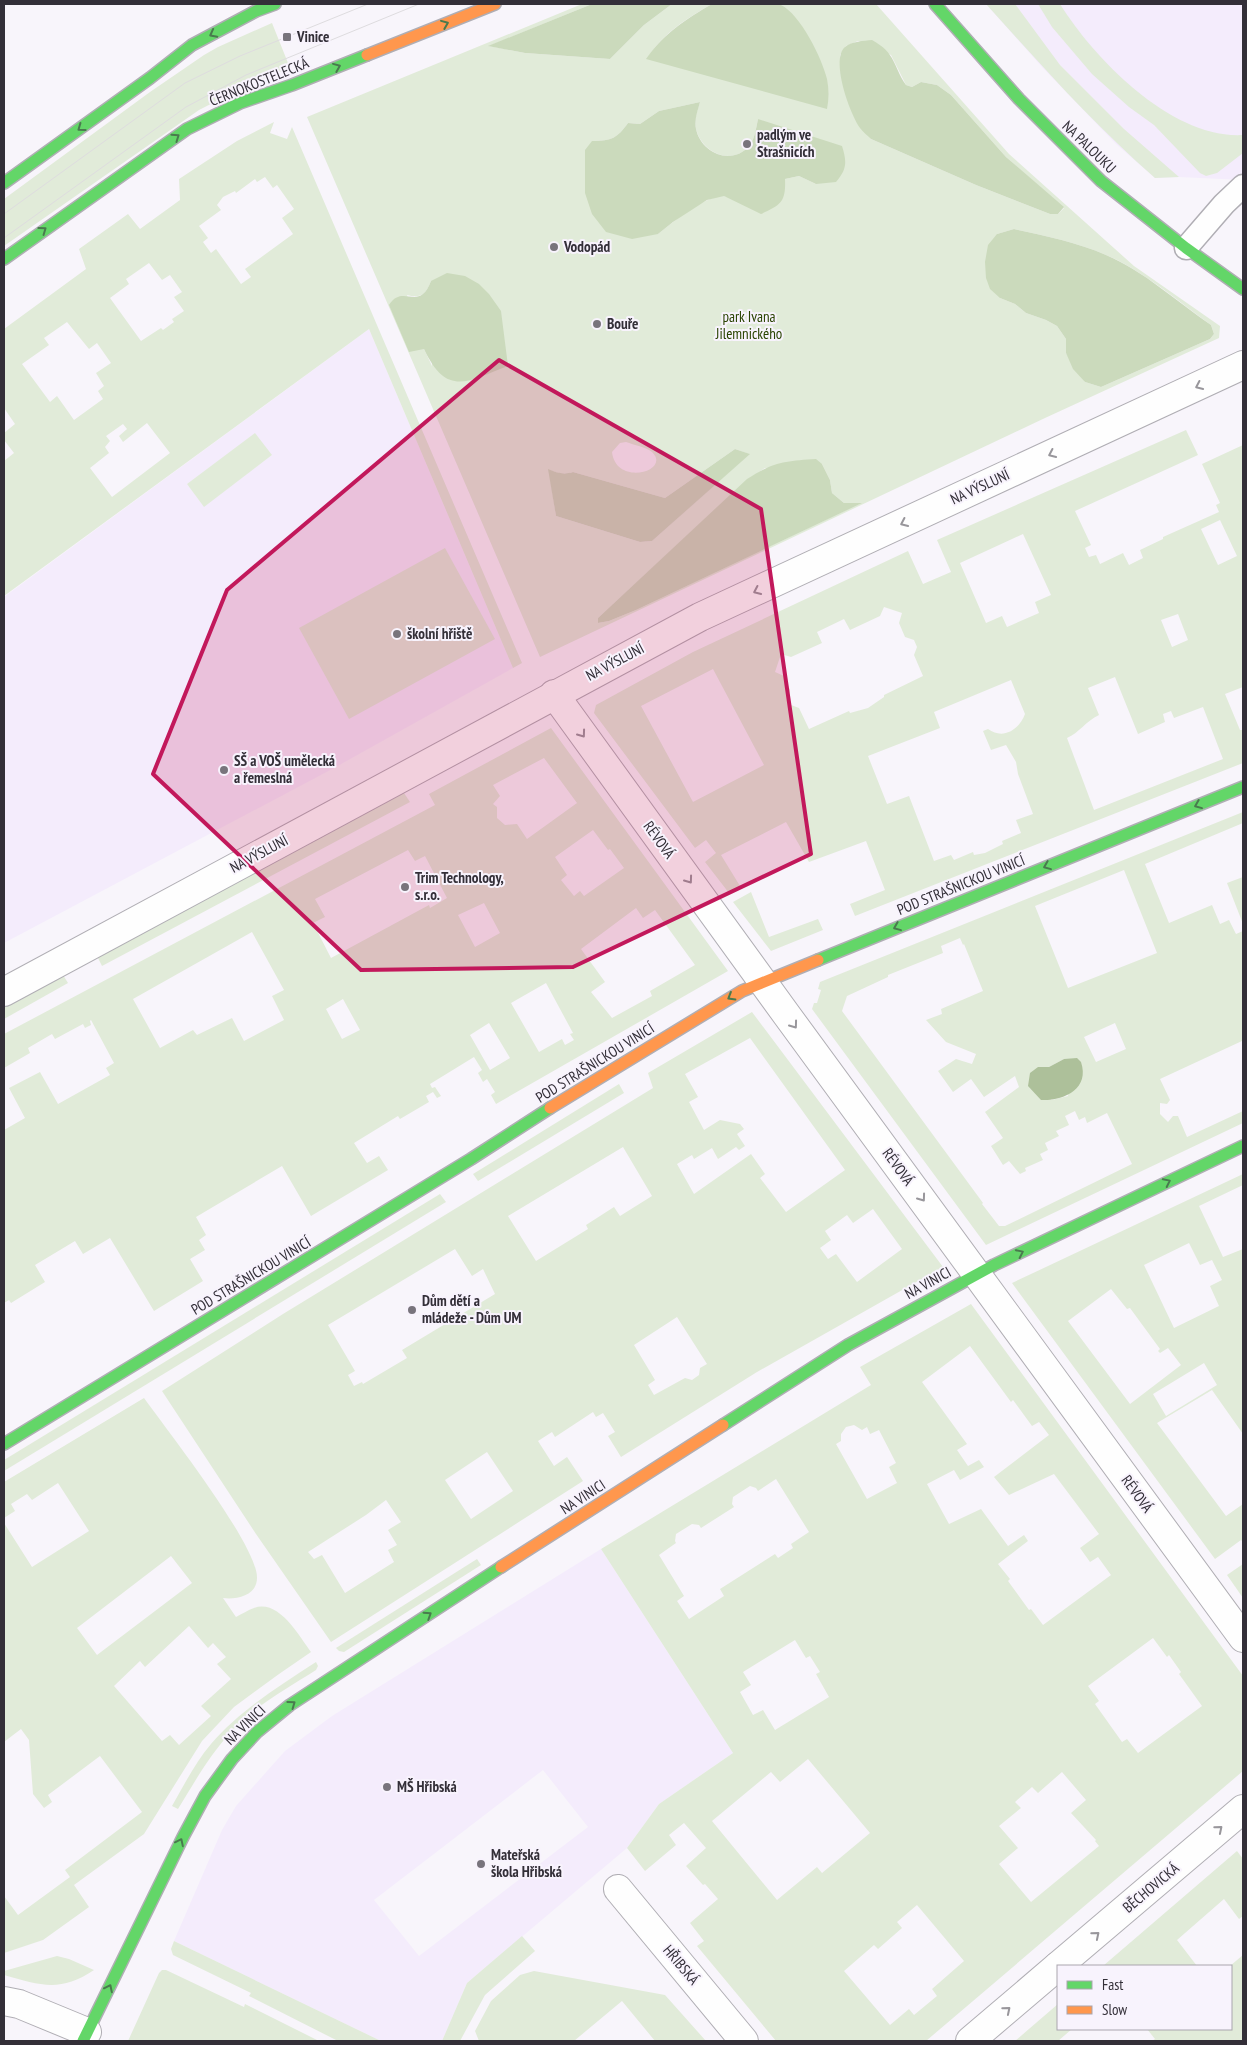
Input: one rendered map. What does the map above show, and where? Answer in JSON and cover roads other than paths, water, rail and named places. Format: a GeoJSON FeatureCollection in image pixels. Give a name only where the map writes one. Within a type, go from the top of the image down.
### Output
{"type":"FeatureCollection","features":[{"type":"Feature","properties":{"kind":"street","name":"ČERNOKOSTELECKÁ"},"geometry":{"type":"LineString","coordinates":[[4,259],[187,129],[240,103],[292,85],[495,4]]}},
{"type":"Feature","properties":{"kind":"street","name":"NA PALOUKU"},"geometry":{"type":"LineString","coordinates":[[935,4],[1019,98],[1101,181],[1186,248],[1243,289]]}},
{"type":"Feature","properties":{"kind":"street"},"geometry":{"type":"LineString","coordinates":[[4,183],[192,45],[260,6]]}},
{"type":"Feature","properties":{"kind":"street","name":"NA VÝSLUNÍ"},"geometry":{"type":"LineString","coordinates":[[4,992],[700,617],[1243,365]]}},
{"type":"Feature","properties":{"kind":"street","name":"RÉVOVÁ"},"geometry":{"type":"LineString","coordinates":[[554,694],[1243,1638]]}},
{"type":"Feature","properties":{"kind":"street","name":"POD STRAŠNICKOU VINICÍ"},"geometry":{"type":"LineString","coordinates":[[4,1444],[471,1159],[616,1066],[742,991],[1243,787]]}},
{"type":"Feature","properties":{"kind":"street","name":"NA VINICI"},"geometry":{"type":"LineString","coordinates":[[85,2037],[185,1832],[204,1798],[221,1772],[240,1749],[271,1719],[337,1673],[848,1345],[977,1274],[1243,1146]]}},
{"type":"Feature","properties":{"kind":"street","name":"BĚCHOVICKÁ"},"geometry":{"type":"LineString","coordinates":[[1059,1965],[1243,1809]]}},
{"type":"Feature","properties":{"kind":"street","name":"HŘIBSKÁ"},"geometry":{"type":"LineString","coordinates":[[618,1889],[744,2041]]}},
{"type":"Feature","properties":{"kind":"street","name":"BĚCHOVICKÁ"},"geometry":{"type":"LineString","coordinates":[[970,2041],[1057,1967]]}},
{"type":"Feature","properties":{"kind":"street"},"geometry":{"type":"LineString","coordinates":[[4,2001],[19,2004],[85,2037]]}},
{"type":"Feature","properties":{"kind":"lane"},"geometry":{"type":"LineString","coordinates":[[1186,248],[1241,190]]}},
{"type":"Feature","properties":{"kind":"tram line"},"geometry":{"type":"LineString","coordinates":[[4,214],[185,83],[240,56],[368,4]]}},
{"type":"Feature","properties":{"kind":"tram line"},"geometry":{"type":"LineString","coordinates":[[4,238],[186,107],[246,75],[419,4]]}},
{"type":"Feature","properties":{"kind":"place","name":"Vinice"},"geometry":{"type":"Point","coordinates":[287,37]}},
{"type":"Feature","properties":{"kind":"place","name":"padlým ve Strašnicích"},"geometry":{"type":"Point","coordinates":[747,144]}},
{"type":"Feature","properties":{"kind":"place","name":"Vodopád"},"geometry":{"type":"Point","coordinates":[554,247]}},
{"type":"Feature","properties":{"kind":"place","name":"Bouře"},"geometry":{"type":"Point","coordinates":[597,324]}},
{"type":"Feature","properties":{"kind":"place","name":"školní hřiště"},"geometry":{"type":"Point","coordinates":[397,634]}},
{"type":"Feature","properties":{"kind":"place","name":"SŠ a VOŠ umělecká a řemeslná"},"geometry":{"type":"Point","coordinates":[224,770]}},
{"type":"Feature","properties":{"kind":"place","name":"Trim Technology, s.r.o."},"geometry":{"type":"Point","coordinates":[405,887]}},
{"type":"Feature","properties":{"kind":"place","name":"Dům dětí a mládeže - Dům UM"},"geometry":{"type":"Point","coordinates":[412,1310]}},
{"type":"Feature","properties":{"kind":"place","name":"MŠ Hřibská"},"geometry":{"type":"Point","coordinates":[387,1787]}},
{"type":"Feature","properties":{"kind":"place","name":"Mateřská škola Hřibská"},"geometry":{"type":"Point","coordinates":[481,1864]}},
{"type":"Feature","properties":{"kind":"park label","name":"park Ivana Jilemnického"},"geometry":{"type":"Point","coordinates":[749,326]}}]}
